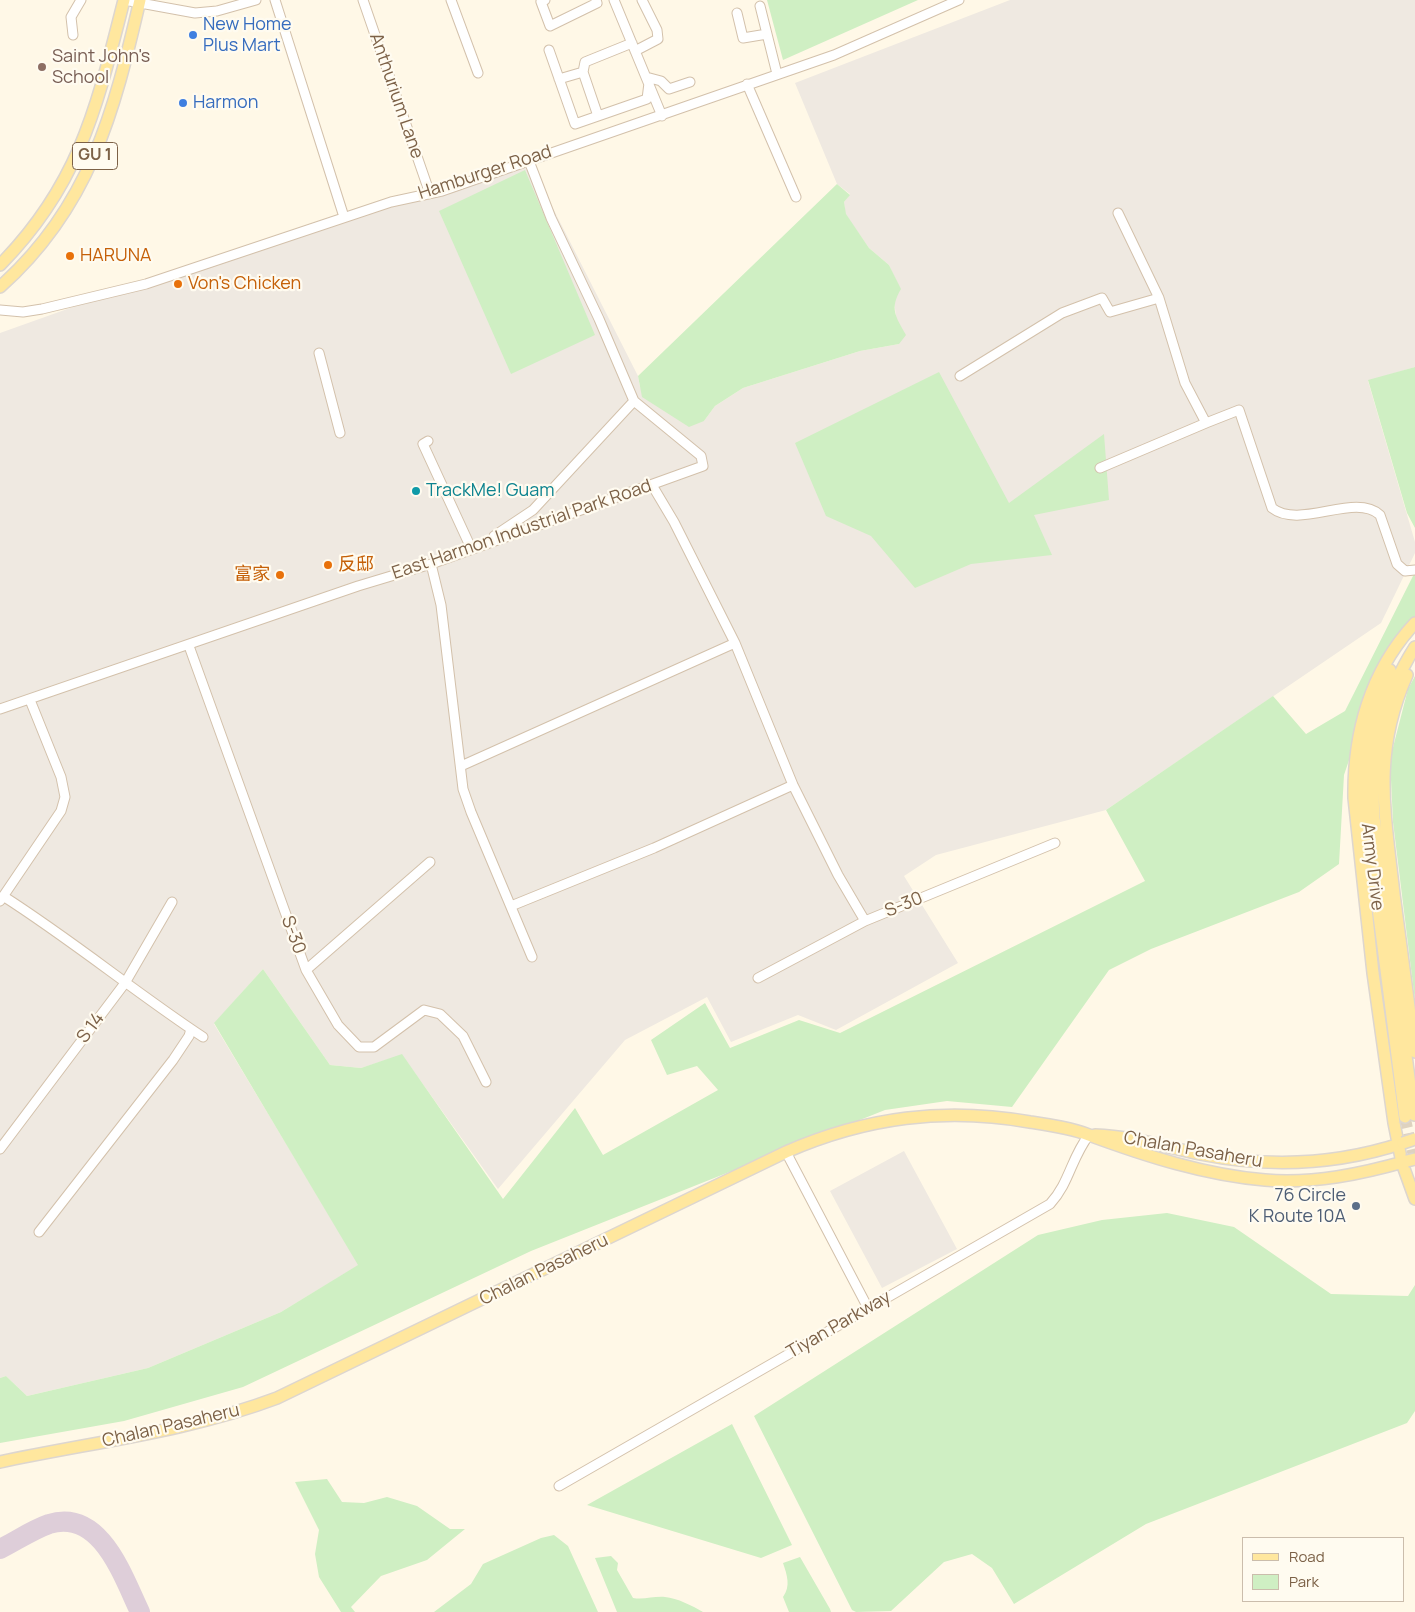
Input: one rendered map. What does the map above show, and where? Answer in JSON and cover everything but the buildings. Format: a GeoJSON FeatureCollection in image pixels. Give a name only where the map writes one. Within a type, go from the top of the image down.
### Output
{"type":"FeatureCollection","features":[{"type":"Feature","properties":{"kind":"main road","name":"GU 1"},"geometry":{"type":"LineString","coordinates":[[0,265],[25,237],[50,204],[82,147],[98,101],[124,0]]}},
{"type":"Feature","properties":{"kind":"main road","name":"GU 1"},"geometry":{"type":"LineString","coordinates":[[0,287],[24,264],[52,230],[87,173],[112,113],[140,2]]}},
{"type":"Feature","properties":{"kind":"main road","name":"Army Drive"},"geometry":{"type":"LineString","coordinates":[[1415,624],[1399,651],[1376,704],[1367,740],[1363,779],[1365,820],[1409,1116],[1374,818],[1373,776],[1377,740],[1386,706],[1400,673],[1415,647]]}},
{"type":"Feature","properties":{"kind":"main road"},"geometry":{"type":"LineString","coordinates":[[1415,624],[1393,648],[1375,684],[1362,720],[1354,778],[1373,972],[1401,1144],[1408,1161],[1415,1199]]}},
{"type":"Feature","properties":{"kind":"main road"},"geometry":{"type":"LineString","coordinates":[[1415,656],[1399,694],[1389,726],[1382,778],[1384,817],[1415,1052]]}},
{"type":"Feature","properties":{"kind":"main road","name":"Chalan Pasaheru"},"geometry":{"type":"LineString","coordinates":[[0,1462],[188,1425],[232,1414],[276,1398],[337,1371],[786,1152],[850,1128],[894,1118],[926,1114],[994,1116],[1088,1135],[1119,1136],[1224,1159],[1267,1164],[1331,1160],[1415,1139]]}},
{"type":"Feature","properties":{"kind":"main road","name":"Chalan Pasaheru"},"geometry":{"type":"LineString","coordinates":[[1088,1135],[1117,1147],[1197,1169],[1267,1180],[1333,1178],[1408,1161]]}},
{"type":"Feature","properties":{"kind":"street"},"geometry":{"type":"LineString","coordinates":[[73,35],[70,17],[81,0]]}},
{"type":"Feature","properties":{"kind":"street"},"geometry":{"type":"LineString","coordinates":[[124,0],[182,12],[205,13],[256,0]]}},
{"type":"Feature","properties":{"kind":"street"},"geometry":{"type":"LineString","coordinates":[[275,0],[344,217]]}},
{"type":"Feature","properties":{"kind":"street","name":"Anthurium Lane"},"geometry":{"type":"LineString","coordinates":[[363,0],[430,192]]}},
{"type":"Feature","properties":{"kind":"street"},"geometry":{"type":"LineString","coordinates":[[450,0],[478,73]]}},
{"type":"Feature","properties":{"kind":"street"},"geometry":{"type":"LineString","coordinates":[[545,0],[541,2],[550,26],[597,3],[596,0]]}},
{"type":"Feature","properties":{"kind":"street"},"geometry":{"type":"LineString","coordinates":[[614,0],[662,116]]}},
{"type":"Feature","properties":{"kind":"street"},"geometry":{"type":"LineString","coordinates":[[598,116],[583,72],[586,62],[658,39],[656,30],[642,0]]}},
{"type":"Feature","properties":{"kind":"street","name":"Hamburger Road"},"geometry":{"type":"LineString","coordinates":[[0,310],[24,312],[42,309],[146,284],[344,217],[430,192],[442,191],[834,55],[959,0]]}},
{"type":"Feature","properties":{"kind":"street"},"geometry":{"type":"LineString","coordinates":[[760,6],[777,74]]}},
{"type":"Feature","properties":{"kind":"street"},"geometry":{"type":"LineString","coordinates":[[737,12],[743,38],[767,34]]}},
{"type":"Feature","properties":{"kind":"street"},"geometry":{"type":"LineString","coordinates":[[549,50],[575,124],[647,99],[648,80]]}},
{"type":"Feature","properties":{"kind":"street"},"geometry":{"type":"LineString","coordinates":[[559,80],[583,72]]}},
{"type":"Feature","properties":{"kind":"street"},"geometry":{"type":"LineString","coordinates":[[648,80],[661,81],[668,90],[690,82]]}},
{"type":"Feature","properties":{"kind":"street"},"geometry":{"type":"LineString","coordinates":[[747,84],[796,197]]}},
{"type":"Feature","properties":{"kind":"street","name":"East Harmon Industrial Park Road"},"geometry":{"type":"LineString","coordinates":[[0,710],[358,586],[431,564],[703,466],[701,456],[634,401],[603,327],[551,218],[529,161]]}},
{"type":"Feature","properties":{"kind":"street"},"geometry":{"type":"LineString","coordinates":[[1118,213],[1159,298],[1185,383],[1206,423]]}},
{"type":"Feature","properties":{"kind":"street"},"geometry":{"type":"LineString","coordinates":[[960,376],[1062,313],[1102,298],[1110,312],[1159,298]]}},
{"type":"Feature","properties":{"kind":"street"},"geometry":{"type":"LineString","coordinates":[[319,353],[340,433]]}},
{"type":"Feature","properties":{"kind":"street"},"geometry":{"type":"LineString","coordinates":[[428,441],[423,444],[471,548],[503,531],[532,510],[634,401]]}},
{"type":"Feature","properties":{"kind":"street"},"geometry":{"type":"LineString","coordinates":[[1100,468],[1239,410],[1272,508],[1277,512],[1301,514],[1366,507],[1374,510],[1380,515],[1397,564],[1405,571],[1415,570]]}},
{"type":"Feature","properties":{"kind":"street"},"geometry":{"type":"LineString","coordinates":[[652,485],[674,522],[735,643],[793,785],[838,875],[865,921]]}},
{"type":"Feature","properties":{"kind":"street"},"geometry":{"type":"LineString","coordinates":[[431,564],[441,605],[463,789],[532,957]]}},
{"type":"Feature","properties":{"kind":"street"},"geometry":{"type":"LineString","coordinates":[[460,766],[735,643]]}},
{"type":"Feature","properties":{"kind":"street","name":"S-30"},"geometry":{"type":"LineString","coordinates":[[189,646],[306,970],[338,1025],[359,1047],[374,1047],[424,1010],[440,1014],[463,1036],[486,1082]]}},
{"type":"Feature","properties":{"kind":"street"},"geometry":{"type":"LineString","coordinates":[[30,700],[61,777],[65,797],[61,811],[2,898],[52,928],[125,983],[203,1037]]}},
{"type":"Feature","properties":{"kind":"street"},"geometry":{"type":"LineString","coordinates":[[511,906],[654,848],[793,785]]}},
{"type":"Feature","properties":{"kind":"street","name":"S-30"},"geometry":{"type":"LineString","coordinates":[[758,978],[865,921],[1055,844]]}},
{"type":"Feature","properties":{"kind":"street"},"geometry":{"type":"LineString","coordinates":[[306,970],[430,862]]}},
{"type":"Feature","properties":{"kind":"street","name":"S 14"},"geometry":{"type":"LineString","coordinates":[[0,1149],[125,983],[172,902]]}},
{"type":"Feature","properties":{"kind":"street"},"geometry":{"type":"LineString","coordinates":[[39,1232],[173,1060],[189,1036],[191,1029]]}},
{"type":"Feature","properties":{"kind":"street","name":"Tiyan Parkway"},"geometry":{"type":"LineString","coordinates":[[559,1486],[1050,1204],[1064,1188],[1077,1151],[1088,1135]]}},
{"type":"Feature","properties":{"kind":"street"},"geometry":{"type":"LineString","coordinates":[[786,1152],[868,1308]]}},
{"type":"Feature","properties":{"kind":"shaded area"},"geometry":{"type":"Polygon","coordinates":[[[1010,0],[1415,0],[1415,367],[1368,381],[1415,542],[1415,553],[1381,623],[1106,810],[936,855],[904,876],[958,963],[836,1030],[798,1015],[731,1042],[707,997],[625,1040],[498,1189],[402,1055],[361,1068],[330,1065],[263,969],[214,1024],[359,1265],[281,1312],[148,1368],[27,1396],[6,1376],[0,1378],[0,333],[115,292],[529,161],[638,376],[640,387],[704,421],[715,406],[743,388],[860,351],[899,344],[894,299],[900,289],[889,265],[869,248],[845,214],[844,202],[850,194],[837,184],[795,83],[1010,0]]]}},
{"type":"Feature","properties":{"kind":"shaded area"},"geometry":{"type":"Polygon","coordinates":[[[904,1151],[957,1249],[882,1288],[830,1191],[904,1151]]]}},
{"type":"Feature","properties":{"kind":"green space"},"geometry":{"type":"Polygon","coordinates":[[[767,0],[918,0],[783,60],[767,0]]]}},
{"type":"Feature","properties":{"kind":"green space"},"geometry":{"type":"Polygon","coordinates":[[[525,170],[595,335],[511,374],[439,211],[525,170]]]}},
{"type":"Feature","properties":{"kind":"green space"},"geometry":{"type":"Polygon","coordinates":[[[837,184],[850,195],[844,202],[846,214],[869,248],[889,265],[901,289],[895,302],[895,313],[906,335],[899,344],[860,351],[743,388],[715,406],[704,421],[689,427],[642,397],[638,376],[837,184]]]}},
{"type":"Feature","properties":{"kind":"green space"},"geometry":{"type":"Polygon","coordinates":[[[1415,367],[1415,528],[1407,513],[1368,380],[1415,367]]]}},
{"type":"Feature","properties":{"kind":"green space"},"geometry":{"type":"Polygon","coordinates":[[[939,372],[1009,503],[1104,434],[1109,500],[1034,515],[1052,555],[971,564],[915,588],[871,536],[826,516],[795,443],[939,372]]]}},
{"type":"Feature","properties":{"kind":"green space"},"geometry":{"type":"Polygon","coordinates":[[[1415,572],[1415,616],[1372,692],[1344,775],[1339,864],[1299,892],[1151,949],[1109,970],[1012,1107],[947,1101],[885,1110],[531,1251],[243,1387],[124,1421],[0,1443],[0,1378],[6,1376],[27,1396],[148,1368],[281,1312],[358,1265],[214,1023],[263,969],[330,1065],[361,1068],[402,1054],[503,1199],[575,1108],[603,1155],[718,1090],[697,1066],[667,1075],[651,1040],[705,1003],[730,1048],[799,1020],[840,1033],[1145,881],[1106,810],[1273,696],[1306,734],[1345,711],[1415,572]]]}},
{"type":"Feature","properties":{"kind":"green space"},"geometry":{"type":"Polygon","coordinates":[[[1415,676],[1415,1001],[1393,822],[1390,759],[1408,689],[1415,676]]]}},
{"type":"Feature","properties":{"kind":"green space"},"geometry":{"type":"Polygon","coordinates":[[[1167,1213],[1234,1227],[1331,1294],[1408,1296],[1415,1285],[1415,1411],[1407,1423],[1146,1524],[1014,1604],[992,1568],[972,1554],[944,1562],[891,1611],[856,1612],[852,1610],[754,1416],[1038,1235],[1102,1220],[1167,1213]]]}},
{"type":"Feature","properties":{"kind":"green space"},"geometry":{"type":"Polygon","coordinates":[[[732,1424],[792,1545],[761,1558],[587,1505],[732,1424]]]}},
{"type":"Feature","properties":{"kind":"green space"},"geometry":{"type":"Polygon","coordinates":[[[327,1479],[342,1502],[364,1503],[387,1497],[417,1506],[450,1529],[465,1529],[427,1560],[381,1576],[351,1607],[355,1612],[341,1612],[319,1577],[315,1554],[319,1530],[295,1482],[327,1479]]]}},
{"type":"Feature","properties":{"kind":"green space"},"geometry":{"type":"Polygon","coordinates":[[[554,1535],[568,1546],[598,1612],[434,1612],[471,1584],[483,1564],[541,1538],[554,1535]]]}},
{"type":"Feature","properties":{"kind":"green space"},"geometry":{"type":"Polygon","coordinates":[[[611,1556],[618,1563],[617,1570],[633,1598],[670,1598],[703,1612],[617,1612],[595,1558],[611,1556]]]}},
{"type":"Feature","properties":{"kind":"green space"},"geometry":{"type":"Polygon","coordinates":[[[800,1557],[831,1612],[789,1612],[783,1597],[788,1585],[783,1563],[800,1557]]]}},
{"type":"Feature","properties":{"kind":"taxiway"},"geometry":{"type":"LineString","coordinates":[[0,1549],[30,1532],[49,1524],[67,1522],[83,1526],[108,1549],[126,1581],[140,1612]]}},
{"type":"Feature","properties":{"kind":"tunnel"},"geometry":{"type":"LineString","coordinates":[[1405,1117],[1415,1163]]}},
{"type":"Feature","properties":{"kind":"place","name":"New Home Plus Mart"},"geometry":{"type":"Point","coordinates":[193,35]}},
{"type":"Feature","properties":{"kind":"place","name":"Saint John's School"},"geometry":{"type":"Point","coordinates":[42,67]}},
{"type":"Feature","properties":{"kind":"place","name":"Harmon"},"geometry":{"type":"Point","coordinates":[183,103]}},
{"type":"Feature","properties":{"kind":"place","name":"HARUNA"},"geometry":{"type":"Point","coordinates":[70,256]}},
{"type":"Feature","properties":{"kind":"place","name":"Von's Chicken"},"geometry":{"type":"Point","coordinates":[178,284]}},
{"type":"Feature","properties":{"kind":"place","name":"TrackMe! Guam"},"geometry":{"type":"Point","coordinates":[416,491]}},
{"type":"Feature","properties":{"kind":"place","name":"反邸"},"geometry":{"type":"Point","coordinates":[328,565]}},
{"type":"Feature","properties":{"kind":"place","name":"富家"},"geometry":{"type":"Point","coordinates":[280,575]}},
{"type":"Feature","properties":{"kind":"place","name":"76 Circle K Route 10A"},"geometry":{"type":"Point","coordinates":[1356,1206]}}]}
